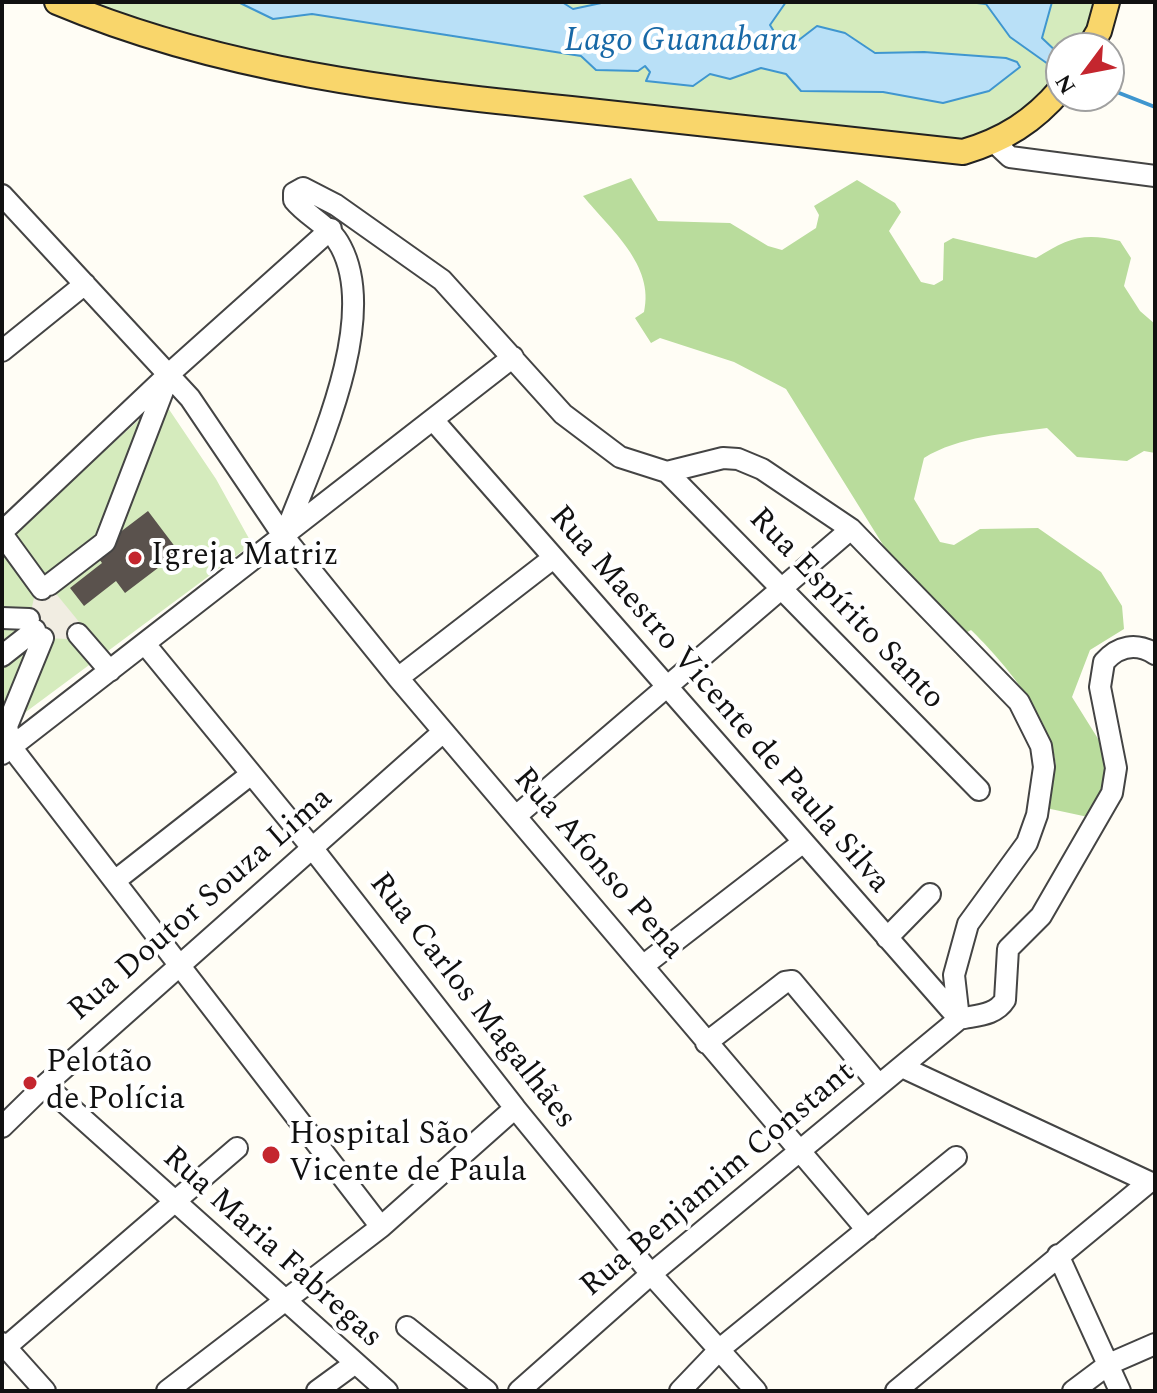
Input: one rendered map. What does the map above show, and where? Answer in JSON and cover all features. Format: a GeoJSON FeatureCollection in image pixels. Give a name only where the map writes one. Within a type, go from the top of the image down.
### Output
{"type":"FeatureCollection","features":[{"type":"Feature","properties":{"kind":"main road"},"geometry":{"type":"LineString","coordinates":[[57,2],[111,25],[225,60],[421,93],[963,152],[995,143],[1035,117],[1045,106]]}},
{"type":"Feature","properties":{"kind":"main road"},"geometry":{"type":"LineString","coordinates":[[1098,32],[1107,2]]}},
{"type":"Feature","properties":{"kind":"street"},"geometry":{"type":"LineString","coordinates":[[995,143],[1010,157],[1155,176]]}},
{"type":"Feature","properties":{"kind":"street"},"geometry":{"type":"LineString","coordinates":[[284,537],[347,363],[353,281],[349,264],[331,229],[297,204],[293,197],[303,188],[426,268],[461,298],[563,414],[606,448],[636,464],[667,472],[723,458],[738,459],[762,469],[851,529],[1019,702],[1041,746],[1042,790],[1027,843],[968,924],[954,975],[959,1019],[996,1011],[1001,1006],[1008,949],[1041,916],[1112,793],[1116,768],[1100,687],[1104,662],[1121,648],[1136,646],[1155,654]]}},
{"type":"Feature","properties":{"kind":"street","name":"Rua Afonso Pena"},"geometry":{"type":"LineString","coordinates":[[2,195],[169,374],[211,424],[284,537],[398,678],[867,1230]]}},
{"type":"Feature","properties":{"kind":"street"},"geometry":{"type":"LineString","coordinates":[[169,374],[105,542],[46,587],[2,533],[169,374],[331,229]]}},
{"type":"Feature","properties":{"kind":"street"},"geometry":{"type":"LineString","coordinates":[[2,351],[85,284]]}},
{"type":"Feature","properties":{"kind":"street"},"geometry":{"type":"LineString","coordinates":[[5,745],[110,671],[513,357]]}},
{"type":"Feature","properties":{"kind":"street","name":"Rua Maestro Vicente de Paula Silva"},"geometry":{"type":"LineString","coordinates":[[434,421],[959,1019]]}},
{"type":"Feature","properties":{"kind":"street","name":"Rua Espírito Santo"},"geometry":{"type":"LineString","coordinates":[[667,472],[979,790]]}},
{"type":"Feature","properties":{"kind":"street"},"geometry":{"type":"LineString","coordinates":[[516,816],[851,529]]}},
{"type":"Feature","properties":{"kind":"street"},"geometry":{"type":"LineString","coordinates":[[398,678],[552,559]]}},
{"type":"Feature","properties":{"kind":"street"},"geometry":{"type":"LineString","coordinates":[[2,618],[36,629]]}},
{"type":"Feature","properties":{"kind":"street"},"geometry":{"type":"LineString","coordinates":[[2,656],[36,629]]}},
{"type":"Feature","properties":{"kind":"street"},"geometry":{"type":"LineString","coordinates":[[36,629],[7,726],[5,745],[116,880],[381,1227]]}},
{"type":"Feature","properties":{"kind":"street"},"geometry":{"type":"LineString","coordinates":[[78,634],[110,671]]}},
{"type":"Feature","properties":{"kind":"street","name":"Rua Carlos Magalhães"},"geometry":{"type":"LineString","coordinates":[[145,644],[313,849],[515,1108],[651,1274],[721,1348],[756,1391]]}},
{"type":"Feature","properties":{"kind":"street","name":"Rua Doutor Souza Lima"},"geometry":{"type":"LineString","coordinates":[[2,1127],[45,1085],[443,732]]}},
{"type":"Feature","properties":{"kind":"street"},"geometry":{"type":"LineString","coordinates":[[116,880],[250,775]]}},
{"type":"Feature","properties":{"kind":"street"},"geometry":{"type":"LineString","coordinates":[[644,965],[802,843]]}},
{"type":"Feature","properties":{"kind":"street"},"geometry":{"type":"LineString","coordinates":[[887,938],[930,894]]}},
{"type":"Feature","properties":{"kind":"street"},"geometry":{"type":"LineString","coordinates":[[706,1043],[785,982],[792,981],[879,1085]]}},
{"type":"Feature","properties":{"kind":"street","name":"Rua Benjamim Constant"},"geometry":{"type":"LineString","coordinates":[[519,1391],[651,1274],[959,1019]]}},
{"type":"Feature","properties":{"kind":"street"},"geometry":{"type":"LineString","coordinates":[[896,1391],[1058,1255],[1152,1189],[902,1067]]}},
{"type":"Feature","properties":{"kind":"street","name":"Rua Maria Fabregas"},"geometry":{"type":"LineString","coordinates":[[45,1085],[174,1204],[387,1391]]}},
{"type":"Feature","properties":{"kind":"street"},"geometry":{"type":"LineString","coordinates":[[167,1391],[381,1227],[515,1108]]}},
{"type":"Feature","properties":{"kind":"street"},"geometry":{"type":"LineString","coordinates":[[45,1391],[4,1345],[237,1148]]}},
{"type":"Feature","properties":{"kind":"street"},"geometry":{"type":"LineString","coordinates":[[680,1391],[721,1348],[956,1157]]}},
{"type":"Feature","properties":{"kind":"street"},"geometry":{"type":"LineString","coordinates":[[1058,1255],[1120,1391]]}},
{"type":"Feature","properties":{"kind":"street"},"geometry":{"type":"LineString","coordinates":[[407,1327],[487,1391]]}},
{"type":"Feature","properties":{"kind":"street"},"geometry":{"type":"LineString","coordinates":[[1073,1391],[1109,1364],[1155,1344]]}},
{"type":"Feature","properties":{"kind":"street"},"geometry":{"type":"LineString","coordinates":[[317,1391],[354,1364]]}},
{"type":"Feature","properties":{"kind":"green space"},"geometry":{"type":"Polygon","coordinates":[[[57,2],[1107,2],[1095,32],[1045,32],[1045,102],[995,143],[421,93],[57,2]]]}},
{"type":"Feature","properties":{"kind":"green space"},"geometry":{"type":"Polygon","coordinates":[[[631,178],[658,221],[730,223],[768,246],[782,250],[816,228],[819,215],[814,206],[857,180],[895,203],[901,212],[889,231],[921,282],[934,285],[943,280],[944,243],[953,238],[1036,258],[1076,239],[1096,237],[1120,241],[1131,258],[1124,286],[1140,311],[1155,324],[1155,453],[1144,451],[1127,461],[1077,457],[1047,428],[983,437],[952,445],[924,458],[914,499],[940,542],[954,545],[980,529],[1038,528],[1101,572],[1122,606],[1124,629],[1090,650],[1072,697],[1120,774],[1088,817],[1046,808],[1047,771],[1056,766],[1053,748],[1036,711],[984,643],[971,630],[962,635],[898,569],[786,389],[734,362],[660,338],[651,343],[635,318],[644,312],[646,295],[637,263],[583,196],[631,178]]]}},
{"type":"Feature","properties":{"kind":"green space"},"geometry":{"type":"Polygon","coordinates":[[[162,399],[216,479],[252,544],[7,726],[2,720],[2,543],[162,399]]]}},
{"type":"Feature","properties":{"kind":"shaded area"},"geometry":{"type":"Polygon","coordinates":[[[49,585],[84,628],[68,639],[43,638],[29,619],[35,594],[49,585]]]}},
{"type":"Feature","properties":{"kind":"water","name":"Lago Guanabara"},"geometry":{"type":"Polygon","coordinates":[[[238,2],[562,2],[573,9],[606,2],[786,2],[770,25],[781,43],[791,46],[817,26],[845,33],[875,53],[924,52],[1006,58],[1017,62],[1020,67],[989,91],[943,103],[883,92],[801,91],[786,74],[761,68],[730,79],[710,74],[693,86],[646,81],[650,72],[645,66],[638,71],[596,70],[581,56],[312,14],[273,19],[238,2]]]}},
{"type":"Feature","properties":{"kind":"water"},"geometry":{"type":"Polygon","coordinates":[[[968,2],[1052,2],[1042,38],[1045,41],[1045,62],[1010,37],[986,4],[968,2]]]}},
{"type":"Feature","properties":{"kind":"building","name":"Igreja Matriz"},"geometry":{"type":"Polygon","coordinates":[[[148,511],[179,552],[125,593],[116,581],[84,606],[70,588],[102,563],[94,552],[148,511]]]}},
{"type":"Feature","properties":{"kind":"waterway"},"geometry":{"type":"LineString","coordinates":[[1125,95],[1155,107]]}},
{"type":"Feature","properties":{"kind":"place","name":"Igreja Matriz"},"geometry":{"type":"Point","coordinates":[135,558]}},
{"type":"Feature","properties":{"kind":"place","name":"Pelotão de Polícia"},"geometry":{"type":"Point","coordinates":[30,1083]}},
{"type":"Feature","properties":{"kind":"place","name":"Hospital São Vicente de Paula"},"geometry":{"type":"Point","coordinates":[271,1155]}}]}
